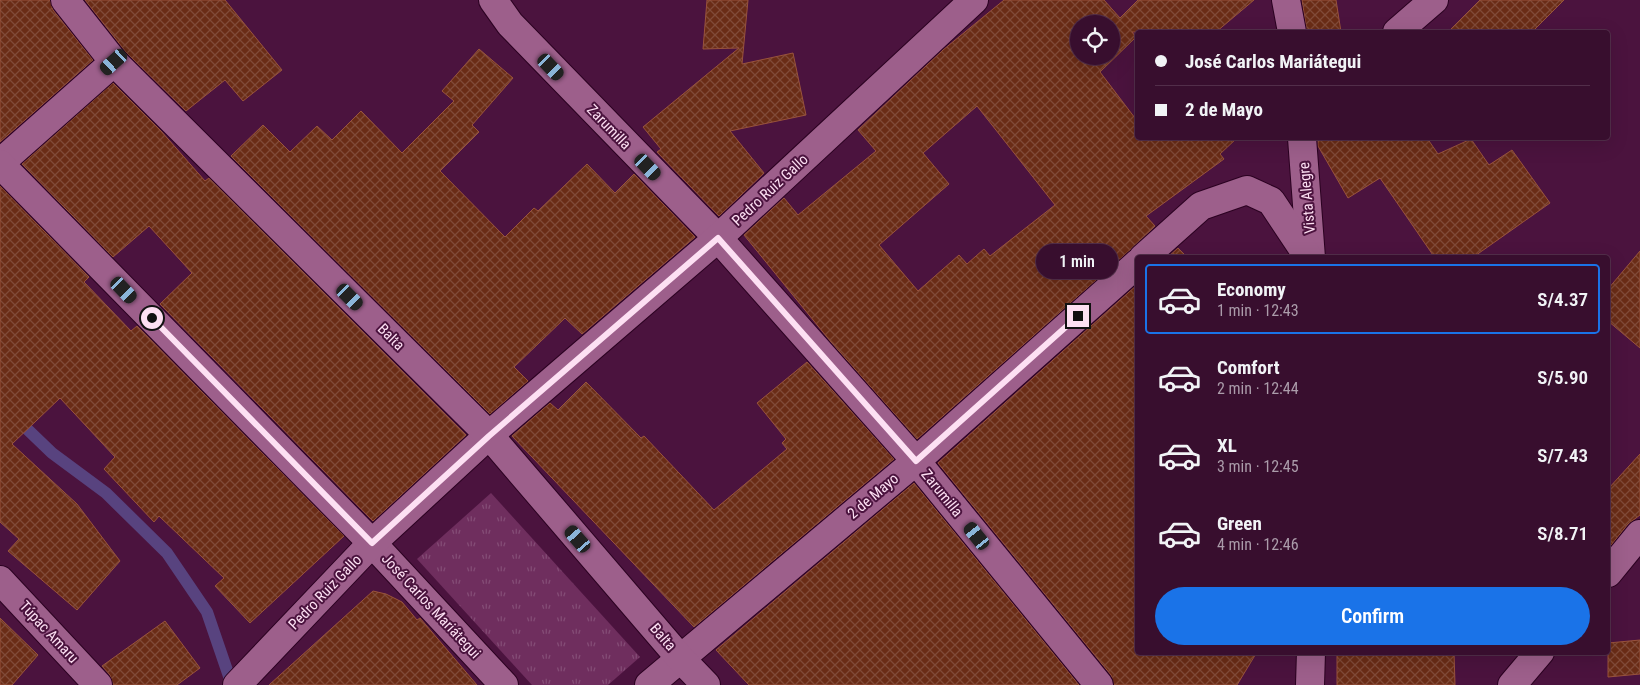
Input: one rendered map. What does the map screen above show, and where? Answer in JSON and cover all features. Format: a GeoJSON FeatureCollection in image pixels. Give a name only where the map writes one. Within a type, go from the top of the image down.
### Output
{"type":"FeatureCollection","features":[{"type":"Feature","properties":{"kind":"street","name":"Balta"},"geometry":{"type":"LineString","coordinates":[[65,0],[114,62],[489,436],[680,658],[706,685]]}},
{"type":"Feature","properties":{"kind":"street","name":"Zarumilla"},"geometry":{"type":"LineString","coordinates":[[493,0],[510,24],[718,238],[916,461],[1099,685]]}},
{"type":"Feature","properties":{"kind":"street","name":"Pedro Ruiz Gallo"},"geometry":{"type":"LineString","coordinates":[[236,685],[372,543],[489,436],[718,238],[974,0]]}},
{"type":"Feature","properties":{"kind":"street"},"geometry":{"type":"LineString","coordinates":[[1286,0],[1292,30]]}},
{"type":"Feature","properties":{"kind":"street"},"geometry":{"type":"LineString","coordinates":[[1399,30],[1434,0]]}},
{"type":"Feature","properties":{"kind":"street"},"geometry":{"type":"LineString","coordinates":[[0,163],[114,62]]}},
{"type":"Feature","properties":{"kind":"street","name":"Vista Alegre"},"geometry":{"type":"LineString","coordinates":[[1302,140],[1310,255]]}},
{"type":"Feature","properties":{"kind":"street","name":"José Carlos Mariátegui"},"geometry":{"type":"LineString","coordinates":[[0,163],[372,543],[504,685]]}},
{"type":"Feature","properties":{"kind":"street"},"geometry":{"type":"LineString","coordinates":[[1146,255],[1201,206],[1247,190],[1271,201],[1308,255]]}},
{"type":"Feature","properties":{"kind":"street","name":"2 de Mayo"},"geometry":{"type":"LineString","coordinates":[[649,685],[916,461],[1135,266]]}},
{"type":"Feature","properties":{"kind":"street"},"geometry":{"type":"LineString","coordinates":[[1610,571],[1640,534]]}},
{"type":"Feature","properties":{"kind":"street","name":"Túpac Amaru"},"geometry":{"type":"LineString","coordinates":[[0,580],[98,685]]}},
{"type":"Feature","properties":{"kind":"street"},"geometry":{"type":"LineString","coordinates":[[1310,685],[1311,655]]}},
{"type":"Feature","properties":{"kind":"street"},"geometry":{"type":"LineString","coordinates":[[1512,685],[1537,655]]}},
{"type":"Feature","properties":{"kind":"green space"},"geometry":{"type":"Polygon","coordinates":[[[491,493],[640,657],[608,685],[532,685],[417,559],[491,493]]]}},
{"type":"Feature","properties":{"kind":"building"},"geometry":{"type":"Polygon","coordinates":[[[0,0],[50,0],[53,10],[93,60],[0,142],[0,0]]]}},
{"type":"Feature","properties":{"kind":"building"},"geometry":{"type":"Polygon","coordinates":[[[85,0],[225,0],[282,70],[243,101],[225,80],[186,111],[126,52],[85,0]]]}},
{"type":"Feature","properties":{"kind":"building"},"geometry":{"type":"Polygon","coordinates":[[[707,0],[748,0],[742,64],[793,53],[806,115],[730,131],[764,173],[719,216],[657,152],[661,149],[643,127],[739,48],[703,49],[707,0]]]}},
{"type":"Feature","properties":{"kind":"building"},"geometry":{"type":"Polygon","coordinates":[[[1004,0],[1104,0],[1117,15],[1070,15],[1070,65],[1107,65],[1100,72],[1135,118],[1135,140],[1235,140],[1220,154],[1224,159],[1146,216],[1155,226],[1130,250],[917,439],[831,342],[744,235],[784,198],[798,215],[876,151],[858,130],[943,50],[1004,0]],[[977,106],[923,153],[949,184],[879,245],[918,291],[959,255],[967,264],[984,249],[990,256],[1055,205],[977,106]]]}},
{"type":"Feature","properties":{"kind":"building"},"geometry":{"type":"Polygon","coordinates":[[[1138,0],[1254,0],[1218,30],[1135,30],[1135,32],[1132,32],[1135,38],[1120,53],[1120,18],[1138,0]]]}},
{"type":"Feature","properties":{"kind":"building"},"geometry":{"type":"Polygon","coordinates":[[[1302,0],[1336,0],[1341,30],[1307,30],[1302,0]]]}},
{"type":"Feature","properties":{"kind":"building"},"geometry":{"type":"Polygon","coordinates":[[[1480,0],[1564,0],[1534,30],[1450,30],[1480,0]]]}},
{"type":"Feature","properties":{"kind":"building"},"geometry":{"type":"Polygon","coordinates":[[[479,49],[513,78],[472,125],[479,132],[440,171],[505,237],[534,208],[538,211],[587,164],[615,193],[634,174],[695,237],[582,334],[565,318],[514,367],[528,381],[490,414],[231,156],[263,125],[290,152],[317,126],[332,140],[361,111],[402,153],[454,101],[442,91],[479,49]]]}},
{"type":"Feature","properties":{"kind":"building"},"geometry":{"type":"Polygon","coordinates":[[[113,83],[161,131],[205,181],[209,178],[466,435],[373,521],[160,304],[192,273],[149,226],[113,257],[22,164],[113,83]]]}},
{"type":"Feature","properties":{"kind":"building"},"geometry":{"type":"Polygon","coordinates":[[[1318,140],[1428,140],[1438,154],[1472,140],[1489,165],[1512,150],[1550,203],[1476,255],[1433,255],[1380,178],[1348,198],[1318,146],[1318,140]]]}},
{"type":"Feature","properties":{"kind":"building"},"geometry":{"type":"Polygon","coordinates":[[[0,186],[89,277],[84,282],[131,331],[137,326],[344,536],[250,623],[215,586],[224,578],[159,516],[154,522],[104,469],[115,457],[60,398],[12,444],[77,504],[120,561],[77,610],[8,551],[19,539],[0,522],[0,186]]]}},
{"type":"Feature","properties":{"kind":"building"},"geometry":{"type":"Polygon","coordinates":[[[1178,248],[1185,255],[1170,255],[1178,248]]]}},
{"type":"Feature","properties":{"kind":"building"},"geometry":{"type":"Polygon","coordinates":[[[1640,251],[1640,348],[1610,323],[1610,287],[1640,251]]]}},
{"type":"Feature","properties":{"kind":"building"},"geometry":{"type":"Polygon","coordinates":[[[1135,287],[1135,655],[1255,655],[1237,685],[1114,685],[1111,675],[938,463],[1135,287]]]}},
{"type":"Feature","properties":{"kind":"building"},"geometry":{"type":"Polygon","coordinates":[[[807,362],[894,459],[694,627],[512,436],[550,403],[558,410],[586,382],[641,438],[644,436],[714,510],[787,449],[782,443],[786,439],[757,403],[807,362]]]}},
{"type":"Feature","properties":{"kind":"building"},"geometry":{"type":"Polygon","coordinates":[[[1640,454],[1640,515],[1628,524],[1610,546],[1610,487],[1640,454]]]}},
{"type":"Feature","properties":{"kind":"building"},"geometry":{"type":"Polygon","coordinates":[[[914,483],[1079,685],[749,685],[716,650],[914,483]]]}},
{"type":"Feature","properties":{"kind":"building"},"geometry":{"type":"Polygon","coordinates":[[[373,591],[386,594],[402,602],[417,620],[420,618],[477,685],[269,685],[373,591]]]}},
{"type":"Feature","properties":{"kind":"building"},"geometry":{"type":"Polygon","coordinates":[[[0,618],[38,655],[12,685],[0,685],[0,618]]]}},
{"type":"Feature","properties":{"kind":"building"},"geometry":{"type":"Polygon","coordinates":[[[165,621],[200,668],[177,685],[113,685],[110,675],[102,666],[165,621]]]}},
{"type":"Feature","properties":{"kind":"building"},"geometry":{"type":"Polygon","coordinates":[[[1640,640],[1640,674],[1608,677],[1610,643],[1640,640]]]}},
{"type":"Feature","properties":{"kind":"building"},"geometry":{"type":"Polygon","coordinates":[[[1337,655],[1454,655],[1455,685],[1337,685],[1337,655]]]}},
{"type":"Feature","properties":{"kind":"waterway"},"geometry":{"type":"LineString","coordinates":[[0,403],[52,453],[106,493],[167,553],[207,612],[232,685]]}},
{"type":"Feature","properties":{"kind":"route"},"geometry":{"type":"LineString","coordinates":[[152,318],[372,543],[489,436],[718,238],[916,461],[1078,316]]}}]}
